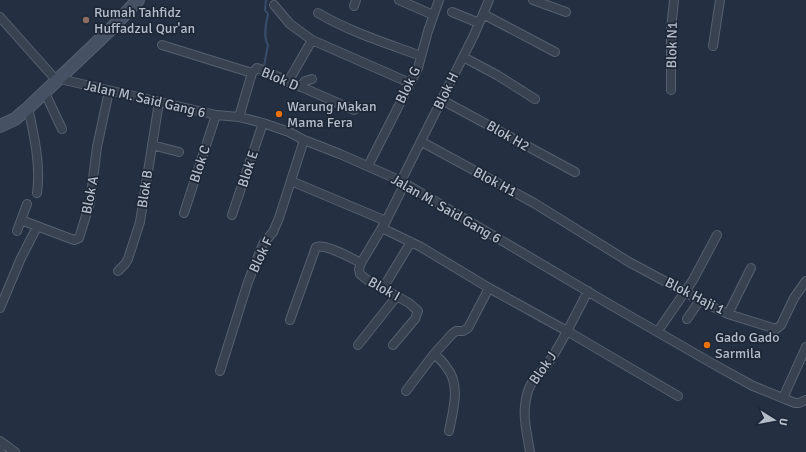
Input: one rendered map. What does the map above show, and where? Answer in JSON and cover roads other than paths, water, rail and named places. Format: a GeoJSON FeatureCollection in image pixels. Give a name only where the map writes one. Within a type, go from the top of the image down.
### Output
{"type":"FeatureCollection","features":[{"type":"Feature","properties":{"kind":"street"},"geometry":{"type":"LineString","coordinates":[[0,126],[15,119],[45,93],[111,29],[138,0]]}},
{"type":"Feature","properties":{"kind":"street"},"geometry":{"type":"LineString","coordinates":[[399,0],[434,15]]}},
{"type":"Feature","properties":{"kind":"street","name":"Blok G"},"geometry":{"type":"LineString","coordinates":[[368,166],[418,68],[439,0]]}},
{"type":"Feature","properties":{"kind":"street","name":"Blok H"},"geometry":{"type":"LineString","coordinates":[[403,182],[479,24],[489,0]]}},
{"type":"Feature","properties":{"kind":"street"},"geometry":{"type":"LineString","coordinates":[[533,0],[566,12]]}},
{"type":"Feature","properties":{"kind":"street","name":"Blok N1"},"geometry":{"type":"LineString","coordinates":[[671,90],[671,30],[674,0]]}},
{"type":"Feature","properties":{"kind":"street"},"geometry":{"type":"LineString","coordinates":[[713,46],[720,0]]}},
{"type":"Feature","properties":{"kind":"street"},"geometry":{"type":"LineString","coordinates":[[274,5],[290,24],[312,40],[410,83]]}},
{"type":"Feature","properties":{"kind":"street"},"geometry":{"type":"LineString","coordinates":[[452,12],[479,24]]}},
{"type":"Feature","properties":{"kind":"street"},"geometry":{"type":"LineString","coordinates":[[318,13],[350,30],[421,56]]}},
{"type":"Feature","properties":{"kind":"street"},"geometry":{"type":"LineString","coordinates":[[483,14],[555,52]]}},
{"type":"Feature","properties":{"kind":"street"},"geometry":{"type":"LineString","coordinates":[[0,17],[58,80]]}},
{"type":"Feature","properties":{"kind":"street"},"geometry":{"type":"LineString","coordinates":[[288,82],[312,40]]}},
{"type":"Feature","properties":{"kind":"street","name":"Blok D"},"geometry":{"type":"LineString","coordinates":[[162,46],[254,71],[265,70],[288,82],[354,110]]}},
{"type":"Feature","properties":{"kind":"street"},"geometry":{"type":"LineString","coordinates":[[463,57],[497,75],[535,99]]}},
{"type":"Feature","properties":{"kind":"street","name":"Blok D"},"geometry":{"type":"LineString","coordinates":[[239,117],[254,71]]}},
{"type":"Feature","properties":{"kind":"street"},"geometry":{"type":"LineString","coordinates":[[302,87],[305,81],[312,79]]}},
{"type":"Feature","properties":{"kind":"street","name":"Jalan M. Said Gang 6"},"geometry":{"type":"LineString","coordinates":[[58,80],[216,115],[239,117],[289,132],[304,140],[403,182],[753,386],[795,403],[806,400]]}},
{"type":"Feature","properties":{"kind":"street","name":"Blok A"},"geometry":{"type":"LineString","coordinates":[[22,220],[74,240],[80,237],[90,203],[97,147],[109,91]]}},
{"type":"Feature","properties":{"kind":"street"},"geometry":{"type":"LineString","coordinates":[[45,93],[62,129]]}},
{"type":"Feature","properties":{"kind":"street","name":"Blok H2"},"geometry":{"type":"LineString","coordinates":[[442,100],[574,172]]}},
{"type":"Feature","properties":{"kind":"street","name":"Blok B"},"geometry":{"type":"LineString","coordinates":[[118,270],[126,264],[140,222],[159,102]]}},
{"type":"Feature","properties":{"kind":"street"},"geometry":{"type":"LineString","coordinates":[[28,108],[38,170],[39,181],[37,192]]}},
{"type":"Feature","properties":{"kind":"street","name":"Blok C"},"geometry":{"type":"LineString","coordinates":[[184,213],[216,115]]}},
{"type":"Feature","properties":{"kind":"street","name":"Blok E"},"geometry":{"type":"LineString","coordinates":[[232,215],[263,123]]}},
{"type":"Feature","properties":{"kind":"street","name":"Blok F"},"geometry":{"type":"LineString","coordinates":[[220,370],[248,282],[265,241],[275,227],[304,140]]}},
{"type":"Feature","properties":{"kind":"street","name":"Blok H1"},"geometry":{"type":"LineString","coordinates":[[422,142],[534,203],[569,224]]}},
{"type":"Feature","properties":{"kind":"street"},"geometry":{"type":"LineString","coordinates":[[152,145],[179,152]]}},
{"type":"Feature","properties":{"kind":"street"},"geometry":{"type":"LineString","coordinates":[[291,181],[384,224],[411,242],[489,288],[567,331],[678,396]]}},
{"type":"Feature","properties":{"kind":"street","name":"Blok I"},"geometry":{"type":"LineString","coordinates":[[393,345],[416,319],[418,313],[415,307],[366,279],[360,274],[359,269],[384,224],[403,182]]}},
{"type":"Feature","properties":{"kind":"street"},"geometry":{"type":"LineString","coordinates":[[17,231],[27,204]]}},
{"type":"Feature","properties":{"kind":"street","name":"Blok Haji 1"},"geometry":{"type":"LineString","coordinates":[[569,224],[629,262],[700,300],[728,314],[776,329],[781,326],[794,298],[806,281]]}},
{"type":"Feature","properties":{"kind":"street"},"geometry":{"type":"LineString","coordinates":[[0,308],[21,258],[38,227]]}},
{"type":"Feature","properties":{"kind":"street"},"geometry":{"type":"LineString","coordinates":[[658,331],[685,292],[717,235]]}},
{"type":"Feature","properties":{"kind":"street"},"geometry":{"type":"LineString","coordinates":[[383,288],[411,242]]}},
{"type":"Feature","properties":{"kind":"street"},"geometry":{"type":"LineString","coordinates":[[290,320],[316,247],[324,247],[334,250],[361,264]]}},
{"type":"Feature","properties":{"kind":"street"},"geometry":{"type":"LineString","coordinates":[[728,314],[751,268]]}},
{"type":"Feature","properties":{"kind":"street"},"geometry":{"type":"LineString","coordinates":[[406,391],[434,354],[455,332],[463,331],[468,328],[489,288]]}},
{"type":"Feature","properties":{"kind":"street","name":"Blok J"},"geometry":{"type":"LineString","coordinates":[[530,452],[525,414],[529,386],[533,379],[550,360],[588,291]]}},
{"type":"Feature","properties":{"kind":"street"},"geometry":{"type":"LineString","coordinates":[[358,345],[397,296]]}},
{"type":"Feature","properties":{"kind":"street"},"geometry":{"type":"LineString","coordinates":[[687,319],[700,300]]}},
{"type":"Feature","properties":{"kind":"street"},"geometry":{"type":"LineString","coordinates":[[783,398],[806,347]]}},
{"type":"Feature","properties":{"kind":"street"},"geometry":{"type":"LineString","coordinates":[[434,354],[447,368],[454,382],[453,411],[449,431]]}},
{"type":"Feature","properties":{"kind":"street"},"geometry":{"type":"LineString","coordinates":[[0,441],[15,452]]}},
{"type":"Feature","properties":{"kind":"waterway"},"geometry":{"type":"LineString","coordinates":[[262,68],[264,66],[268,45],[265,34],[268,14],[265,10],[266,0]]}},
{"type":"Feature","properties":{"kind":"place","name":"Rumah Tahfidz Huffadzul Qur'an"},"geometry":{"type":"Point","coordinates":[86,20]}},
{"type":"Feature","properties":{"kind":"place","name":"Warung Makan Mama Fera"},"geometry":{"type":"Point","coordinates":[279,114]}},
{"type":"Feature","properties":{"kind":"place","name":"Gado Gado Sarmila"},"geometry":{"type":"Point","coordinates":[707,345]}}]}
